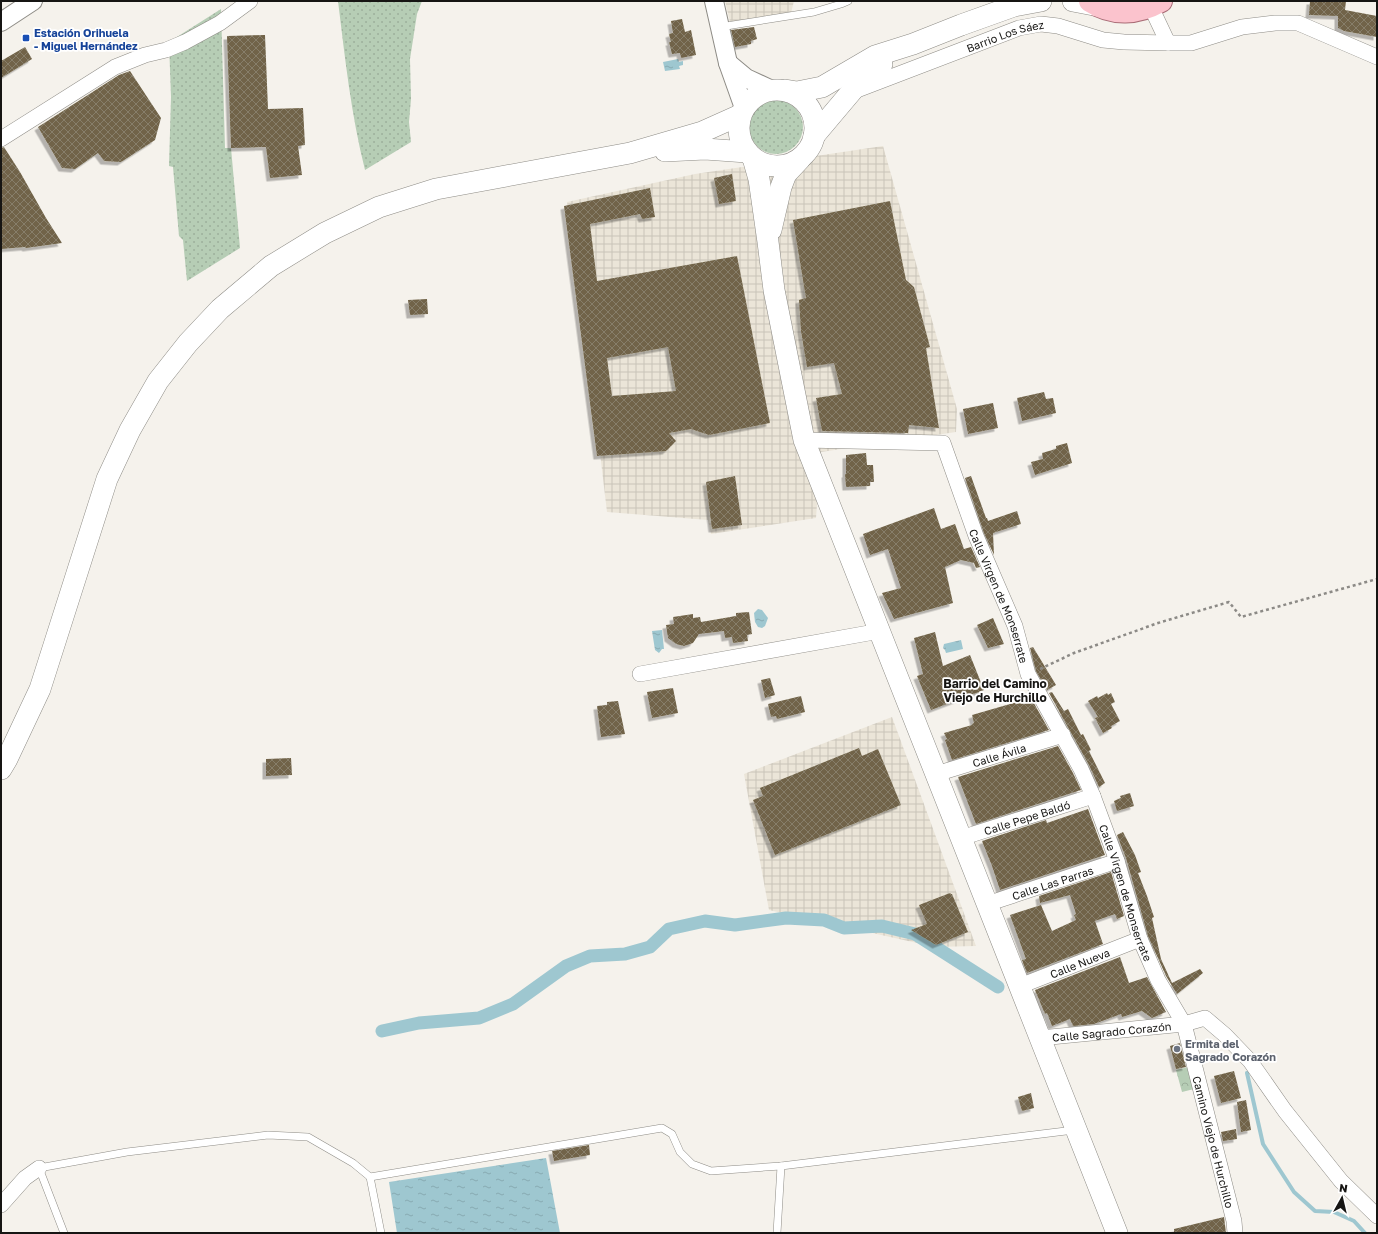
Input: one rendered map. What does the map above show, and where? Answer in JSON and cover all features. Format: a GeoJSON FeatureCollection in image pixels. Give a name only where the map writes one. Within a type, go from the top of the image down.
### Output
{"type":"FeatureCollection","features":[{"type":"Feature","properties":{"kind":"main road"},"geometry":{"type":"LineString","coordinates":[[1041,1],[1017,3],[914,44],[875,56],[822,87],[796,92],[778,90],[761,93],[751,99],[742,112],[738,128],[740,141],[750,155],[759,179],[774,290],[804,440],[1117,1233]]}},
{"type":"Feature","properties":{"kind":"main road"},"geometry":{"type":"LineString","coordinates":[[1073,1],[1094,4],[1116,12],[1134,12],[1156,4]]}},
{"type":"Feature","properties":{"kind":"main road"},"geometry":{"type":"LineString","coordinates":[[814,136],[857,85],[882,64],[914,44]]}},
{"type":"Feature","properties":{"kind":"main road"},"geometry":{"type":"LineString","coordinates":[[768,242],[780,187],[786,174],[804,155],[810,146],[814,136],[815,124],[812,112],[805,102],[796,95],[778,90]]}},
{"type":"Feature","properties":{"kind":"main road"},"geometry":{"type":"LineString","coordinates":[[1,770],[40,689],[106,479],[126,437],[158,381],[188,343],[220,309],[271,266],[325,233],[379,207],[436,189],[630,153],[702,132],[742,112]]}},
{"type":"Feature","properties":{"kind":"main road"},"geometry":{"type":"LineString","coordinates":[[630,153],[705,149],[750,155],[763,163],[774,166],[785,165],[804,155]]}},
{"type":"Feature","properties":{"kind":"street"},"geometry":{"type":"LineString","coordinates":[[1,22],[33,1]]}},
{"type":"Feature","properties":{"kind":"street"},"geometry":{"type":"LineString","coordinates":[[1,139],[115,68],[144,55],[166,50],[185,42],[220,23],[250,1]]}},
{"type":"Feature","properties":{"kind":"street"},"geometry":{"type":"LineString","coordinates":[[714,1],[728,63],[742,112]]}},
{"type":"Feature","properties":{"kind":"street"},"geometry":{"type":"LineString","coordinates":[[1156,4],[1168,43]]}},
{"type":"Feature","properties":{"kind":"street","name":"Barrio Los Sáez"},"geometry":{"type":"LineString","coordinates":[[849,94],[1019,28],[1041,24],[1058,26],[1103,40],[1168,43],[1191,42],[1242,27],[1275,23],[1298,23],[1377,57]]}},
{"type":"Feature","properties":{"kind":"street"},"geometry":{"type":"LineString","coordinates":[[728,63],[746,78],[778,90]]}},
{"type":"Feature","properties":{"kind":"street","name":"Calle Virgen de Monserrate"},"geometry":{"type":"LineString","coordinates":[[804,440],[943,444],[976,536],[1015,626],[1028,674],[1081,769],[1093,796],[1117,861],[1140,939],[1158,980],[1184,1024]]}},
{"type":"Feature","properties":{"kind":"street"},"geometry":{"type":"LineString","coordinates":[[640,674],[880,631]]}},
{"type":"Feature","properties":{"kind":"street","name":"Calle Ávila"},"geometry":{"type":"LineString","coordinates":[[936,774],[1063,735]]}},
{"type":"Feature","properties":{"kind":"street","name":"Calle Pepe Baldó"},"geometry":{"type":"LineString","coordinates":[[962,838],[1093,796]]}},
{"type":"Feature","properties":{"kind":"street","name":"Calle Las Parras"},"geometry":{"type":"LineString","coordinates":[[987,904],[1117,861]]}},
{"type":"Feature","properties":{"kind":"street","name":"Calle Nueva"},"geometry":{"type":"LineString","coordinates":[[1020,986],[1140,939]]}},
{"type":"Feature","properties":{"kind":"street"},"geometry":{"type":"LineString","coordinates":[[1184,1024],[1205,1018],[1225,1035],[1250,1061],[1285,1111],[1341,1181],[1377,1216]]}},
{"type":"Feature","properties":{"kind":"street","name":"Calle Sagrado Corazón"},"geometry":{"type":"LineString","coordinates":[[1040,1038],[1184,1024]]}},
{"type":"Feature","properties":{"kind":"street","name":"Camino Viejo de Hurchillo"},"geometry":{"type":"LineString","coordinates":[[1184,1024],[1234,1221],[1235,1233]]}},
{"type":"Feature","properties":{"kind":"street"},"geometry":{"type":"LineString","coordinates":[[1,1205],[25,1178],[39,1168]]}},
{"type":"Feature","properties":{"kind":"lane"},"geometry":{"type":"LineString","coordinates":[[720,28],[814,12],[848,1]]}},
{"type":"Feature","properties":{"kind":"lane"},"geometry":{"type":"LineString","coordinates":[[370,1177],[662,1128],[672,1134],[680,1152],[692,1164],[711,1171],[781,1166],[1076,1130]]}},
{"type":"Feature","properties":{"kind":"lane"},"geometry":{"type":"LineString","coordinates":[[64,1233],[39,1168],[127,1152],[268,1135],[308,1137],[353,1164],[370,1177],[381,1233]]}},
{"type":"Feature","properties":{"kind":"lane"},"geometry":{"type":"LineString","coordinates":[[777,1233],[781,1166]]}},
{"type":"Feature","properties":{"kind":"path"},"geometry":{"type":"LineString","coordinates":[[1028,674],[1081,650],[1158,623],[1229,602],[1241,617],[1377,579]]}},
{"type":"Feature","properties":{"kind":"shaded area"},"geometry":{"type":"Polygon","coordinates":[[[725,1],[794,1],[791,13],[730,22],[725,1]]]}},
{"type":"Feature","properties":{"kind":"shaded area"},"geometry":{"type":"Polygon","coordinates":[[[883,146],[957,409],[956,432],[821,452],[816,518],[711,534],[708,520],[607,512],[593,394],[567,202],[695,174],[883,146]]]}},
{"type":"Feature","properties":{"kind":"shaded area"},"geometry":{"type":"Polygon","coordinates":[[[892,717],[976,946],[935,947],[769,910],[744,774],[892,717]]]}},
{"type":"Feature","properties":{"kind":"green space"},"geometry":{"type":"Polygon","coordinates":[[[338,1],[422,1],[417,14],[410,59],[411,99],[409,122],[411,142],[365,170],[352,107],[338,1]]]}},
{"type":"Feature","properties":{"kind":"green space"},"geometry":{"type":"Polygon","coordinates":[[[221,9],[225,148],[231,148],[240,248],[187,281],[183,240],[179,236],[173,167],[169,166],[171,97],[169,42],[221,9]]]}},
{"type":"Feature","properties":{"kind":"green space"},"geometry":{"type":"Polygon","coordinates":[[[771,100],[781,100],[791,104],[799,112],[803,122],[803,132],[799,142],[791,150],[781,154],[771,154],[761,150],[753,142],[749,132],[749,122],[753,112],[761,104],[771,100]]]}},
{"type":"Feature","properties":{"kind":"green space"},"geometry":{"type":"Polygon","coordinates":[[[1188,1067],[1194,1089],[1182,1092],[1176,1070],[1188,1067]]]}},
{"type":"Feature","properties":{"kind":"water"},"geometry":{"type":"Polygon","coordinates":[[[678,59],[679,62],[683,61],[683,65],[679,66],[680,69],[665,71],[663,62],[678,59]]]}},
{"type":"Feature","properties":{"kind":"water"},"geometry":{"type":"Polygon","coordinates":[[[758,609],[762,610],[768,618],[765,626],[762,628],[758,627],[755,622],[754,613],[758,609]]]}},
{"type":"Feature","properties":{"kind":"water"},"geometry":{"type":"Polygon","coordinates":[[[662,630],[664,649],[662,649],[659,653],[655,650],[652,631],[662,630]]]}},
{"type":"Feature","properties":{"kind":"water"},"geometry":{"type":"Polygon","coordinates":[[[961,640],[963,649],[946,653],[943,648],[944,644],[961,640]]]}},
{"type":"Feature","properties":{"kind":"water"},"geometry":{"type":"Polygon","coordinates":[[[546,1158],[560,1233],[397,1233],[389,1182],[546,1158]]]}},
{"type":"Feature","properties":{"kind":"building"},"geometry":{"type":"Polygon","coordinates":[[[1310,1],[1346,1],[1345,10],[1377,16],[1377,37],[1344,31],[1338,28],[1338,16],[1309,15],[1310,1]]]}},
{"type":"Feature","properties":{"kind":"building"},"geometry":{"type":"Polygon","coordinates":[[[682,19],[685,32],[691,30],[696,55],[681,58],[680,53],[672,54],[669,34],[673,33],[671,21],[682,19]]]}},
{"type":"Feature","properties":{"kind":"building"},"geometry":{"type":"Polygon","coordinates":[[[754,27],[757,39],[751,41],[751,44],[735,47],[731,30],[754,27]]]}},
{"type":"Feature","properties":{"kind":"building"},"geometry":{"type":"Polygon","coordinates":[[[265,35],[268,109],[303,108],[305,145],[298,146],[302,175],[270,178],[266,147],[231,148],[227,36],[265,35]]]}},
{"type":"Feature","properties":{"kind":"building"},"geometry":{"type":"Polygon","coordinates":[[[25,47],[32,59],[1,78],[1,61],[25,47]]]}},
{"type":"Feature","properties":{"kind":"building"},"geometry":{"type":"Polygon","coordinates":[[[130,71],[161,118],[155,140],[121,162],[104,161],[98,153],[75,169],[62,168],[38,127],[119,75],[130,71]]]}},
{"type":"Feature","properties":{"kind":"building"},"geometry":{"type":"Polygon","coordinates":[[[4,147],[62,243],[26,248],[1,249],[1,148],[4,147]]]}},
{"type":"Feature","properties":{"kind":"building"},"geometry":{"type":"Polygon","coordinates":[[[732,174],[736,201],[719,204],[714,178],[732,174]]]}},
{"type":"Feature","properties":{"kind":"building"},"geometry":{"type":"Polygon","coordinates":[[[650,188],[655,217],[642,219],[640,214],[590,224],[597,281],[737,256],[770,423],[709,435],[691,429],[669,433],[676,441],[666,451],[597,456],[564,206],[650,188]],[[668,347],[607,358],[612,396],[676,391],[668,347]]]}},
{"type":"Feature","properties":{"kind":"building"},"geometry":{"type":"Polygon","coordinates":[[[890,201],[906,280],[914,287],[930,347],[926,348],[939,428],[909,425],[908,433],[822,431],[816,398],[842,394],[834,363],[807,367],[801,331],[799,300],[806,298],[793,220],[890,201]]]}},
{"type":"Feature","properties":{"kind":"building"},"geometry":{"type":"Polygon","coordinates":[[[427,299],[428,314],[410,315],[408,300],[427,299]]]}},
{"type":"Feature","properties":{"kind":"building"},"geometry":{"type":"Polygon","coordinates":[[[1044,392],[1046,399],[1053,398],[1056,413],[1022,421],[1017,398],[1044,392]]]}},
{"type":"Feature","properties":{"kind":"building"},"geometry":{"type":"Polygon","coordinates":[[[993,403],[998,428],[968,434],[963,409],[993,403]]]}},
{"type":"Feature","properties":{"kind":"building"},"geometry":{"type":"Polygon","coordinates":[[[1067,443],[1072,463],[1035,475],[1031,462],[1043,459],[1042,453],[1056,449],[1056,446],[1067,443]]]}},
{"type":"Feature","properties":{"kind":"building"},"geometry":{"type":"Polygon","coordinates":[[[866,453],[867,465],[873,465],[874,482],[870,482],[870,486],[846,487],[846,455],[866,453]]]}},
{"type":"Feature","properties":{"kind":"building"},"geometry":{"type":"Polygon","coordinates":[[[735,476],[742,525],[712,529],[706,482],[735,476]]]}},
{"type":"Feature","properties":{"kind":"building"},"geometry":{"type":"Polygon","coordinates":[[[971,476],[988,521],[1017,511],[1021,524],[993,533],[994,555],[984,533],[965,478],[971,476]]]}},
{"type":"Feature","properties":{"kind":"building"},"geometry":{"type":"Polygon","coordinates":[[[934,508],[941,529],[955,524],[964,549],[971,547],[980,567],[976,568],[974,563],[961,560],[945,567],[953,603],[894,619],[882,593],[901,588],[888,549],[870,555],[863,534],[934,508]]]}},
{"type":"Feature","properties":{"kind":"building"},"geometry":{"type":"Polygon","coordinates":[[[749,612],[752,634],[747,635],[748,641],[733,643],[732,637],[725,638],[724,631],[699,634],[693,643],[684,646],[676,644],[668,638],[666,625],[674,624],[673,617],[693,614],[693,618],[700,617],[701,622],[736,616],[736,613],[749,612]]]}},
{"type":"Feature","properties":{"kind":"building"},"geometry":{"type":"Polygon","coordinates":[[[993,618],[1004,644],[988,648],[977,625],[993,618]]]}},
{"type":"Feature","properties":{"kind":"building"},"geometry":{"type":"Polygon","coordinates":[[[935,632],[943,666],[970,655],[984,690],[931,710],[917,676],[923,674],[914,638],[935,632]]]}},
{"type":"Feature","properties":{"kind":"building"},"geometry":{"type":"Polygon","coordinates":[[[1033,647],[1056,685],[1047,690],[1036,671],[1030,648],[1033,647]]]}},
{"type":"Feature","properties":{"kind":"building"},"geometry":{"type":"Polygon","coordinates":[[[770,678],[775,695],[765,698],[761,680],[770,678]]]}},
{"type":"Feature","properties":{"kind":"building"},"geometry":{"type":"Polygon","coordinates":[[[673,688],[678,713],[652,718],[647,692],[673,688]]]}},
{"type":"Feature","properties":{"kind":"building"},"geometry":{"type":"Polygon","coordinates":[[[1052,692],[1064,711],[1068,709],[1081,735],[1083,734],[1091,750],[1089,751],[1105,783],[1099,787],[1089,765],[1049,693],[1052,692]]]}},
{"type":"Feature","properties":{"kind":"building"},"geometry":{"type":"Polygon","coordinates":[[[1107,693],[1108,695],[1111,693],[1115,702],[1111,704],[1120,721],[1103,733],[1095,718],[1098,717],[1088,701],[1107,693]]]}},
{"type":"Feature","properties":{"kind":"building"},"geometry":{"type":"Polygon","coordinates":[[[801,696],[805,712],[777,719],[776,716],[771,717],[768,704],[801,696]]]}},
{"type":"Feature","properties":{"kind":"building"},"geometry":{"type":"Polygon","coordinates":[[[1031,698],[1049,730],[952,760],[944,733],[972,725],[974,723],[972,715],[1031,698]]]}},
{"type":"Feature","properties":{"kind":"building"},"geometry":{"type":"Polygon","coordinates":[[[618,701],[625,734],[601,737],[597,706],[607,705],[607,702],[618,701]]]}},
{"type":"Feature","properties":{"kind":"building"},"geometry":{"type":"Polygon","coordinates":[[[1058,746],[1081,790],[976,824],[958,777],[1058,746]]]}},
{"type":"Feature","properties":{"kind":"building"},"geometry":{"type":"Polygon","coordinates":[[[859,748],[862,756],[878,749],[901,805],[775,855],[753,800],[763,796],[760,788],[859,748]]]}},
{"type":"Feature","properties":{"kind":"building"},"geometry":{"type":"Polygon","coordinates":[[[291,758],[292,775],[266,776],[266,759],[291,758]]]}},
{"type":"Feature","properties":{"kind":"building"},"geometry":{"type":"Polygon","coordinates":[[[1130,793],[1134,806],[1117,811],[1114,801],[1121,798],[1120,796],[1130,793]]]}},
{"type":"Feature","properties":{"kind":"building"},"geometry":{"type":"Polygon","coordinates":[[[1088,809],[1105,855],[1000,890],[982,841],[1046,820],[1047,823],[1088,809]]]}},
{"type":"Feature","properties":{"kind":"building"},"geometry":{"type":"Polygon","coordinates":[[[1123,832],[1135,855],[1141,872],[1138,873],[1154,917],[1152,918],[1161,959],[1172,983],[1200,969],[1203,973],[1177,994],[1166,976],[1148,936],[1126,858],[1117,835],[1123,832]]]}},
{"type":"Feature","properties":{"kind":"building"},"geometry":{"type":"Polygon","coordinates":[[[1111,872],[1124,916],[1117,919],[1115,914],[1095,921],[1103,944],[1027,973],[1022,960],[1026,959],[1010,915],[1041,905],[1052,931],[1076,920],[1074,915],[1076,914],[1070,895],[1040,903],[1039,896],[1111,872]]]}},
{"type":"Feature","properties":{"kind":"building"},"geometry":{"type":"Polygon","coordinates":[[[950,893],[952,894],[968,932],[936,945],[911,930],[927,924],[919,905],[950,893]]]}},
{"type":"Feature","properties":{"kind":"building"},"geometry":{"type":"Polygon","coordinates":[[[1120,957],[1129,983],[1147,977],[1166,1012],[1152,1018],[1142,1011],[1122,1017],[1121,1014],[1094,1024],[1073,1026],[1070,1019],[1052,1026],[1047,1013],[1045,1014],[1035,990],[1120,957]]]}},
{"type":"Feature","properties":{"kind":"building"},"geometry":{"type":"Polygon","coordinates":[[[1180,1043],[1186,1067],[1176,1069],[1170,1046],[1180,1043]]]}},
{"type":"Feature","properties":{"kind":"building"},"geometry":{"type":"Polygon","coordinates":[[[1234,1071],[1241,1098],[1221,1103],[1214,1076],[1234,1071]]]}},
{"type":"Feature","properties":{"kind":"building"},"geometry":{"type":"Polygon","coordinates":[[[1031,1093],[1034,1108],[1022,1111],[1018,1097],[1031,1093]]]}},
{"type":"Feature","properties":{"kind":"building"},"geometry":{"type":"Polygon","coordinates":[[[1246,1100],[1251,1130],[1241,1132],[1237,1102],[1246,1100]]]}},
{"type":"Feature","properties":{"kind":"building"},"geometry":{"type":"Polygon","coordinates":[[[1236,1129],[1237,1139],[1223,1141],[1221,1132],[1236,1129]]]}},
{"type":"Feature","properties":{"kind":"building"},"geometry":{"type":"Polygon","coordinates":[[[589,1145],[590,1155],[554,1161],[552,1151],[589,1145]]]}},
{"type":"Feature","properties":{"kind":"building"},"geometry":{"type":"Polygon","coordinates":[[[1224,1217],[1226,1233],[1174,1233],[1174,1229],[1224,1217]]]}},
{"type":"Feature","properties":{"kind":"waterway"},"geometry":{"type":"LineString","coordinates":[[382,1031],[419,1023],[479,1018],[513,1004],[566,966],[590,956],[625,954],[650,947],[669,929],[705,921],[735,925],[786,918],[824,920],[844,928],[882,926],[915,934],[998,987]]}},
{"type":"Feature","properties":{"kind":"waterway"},"geometry":{"type":"LineString","coordinates":[[1247,1073],[1263,1144],[1294,1192],[1315,1211],[1334,1212],[1354,1221],[1365,1233]]}},
{"type":"Feature","properties":{"kind":"place","name":"Estación Orihuela - Miguel Hernández"},"geometry":{"type":"Point","coordinates":[26,38]}},
{"type":"Feature","properties":{"kind":"place","name":"Ermita del Sagrado Corazón"},"geometry":{"type":"Point","coordinates":[1177,1049]}},
{"type":"Feature","properties":{"kind":"district","name":"Barrio del Camino Viejo de Hurchillo"},"geometry":{"type":"Point","coordinates":[995,690]}}]}
